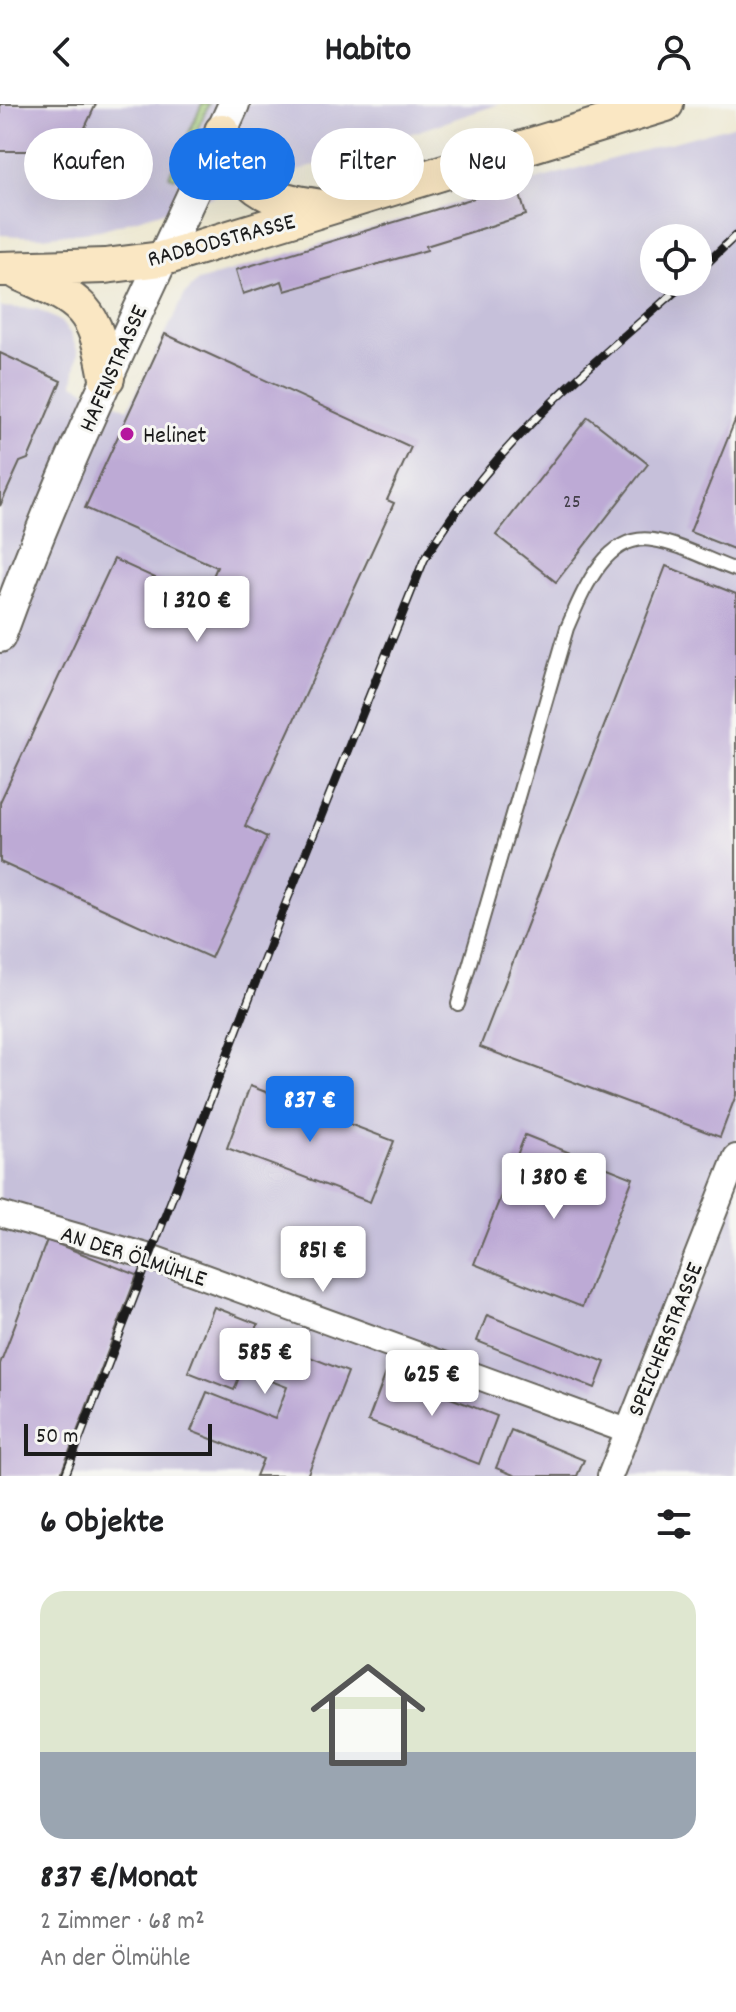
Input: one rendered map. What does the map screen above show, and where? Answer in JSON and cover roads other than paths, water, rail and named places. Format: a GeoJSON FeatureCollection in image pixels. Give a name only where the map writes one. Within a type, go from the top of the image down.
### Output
{"type":"FeatureCollection","features":[{"type":"Feature","properties":{"kind":"main road","name":"RADBODSTRASSE"},"geometry":{"type":"LineString","coordinates":[[6,269],[105,266],[161,259],[666,104]]}},
{"type":"Feature","properties":{"kind":"main road"},"geometry":{"type":"LineString","coordinates":[[228,118],[240,171],[256,190],[283,202],[331,208]]}},
{"type":"Feature","properties":{"kind":"main road"},"geometry":{"type":"LineString","coordinates":[[6,269],[70,296],[79,303],[100,342],[107,378]]}},
{"type":"Feature","properties":{"kind":"street","name":"HAFENSTRASSE"},"geometry":{"type":"LineString","coordinates":[[0,637],[25,569],[107,378],[228,118]]}},
{"type":"Feature","properties":{"kind":"street","name":"SPEICHERSTRASSE"},"geometry":{"type":"LineString","coordinates":[[610,1476],[736,1157]]}},
{"type":"Feature","properties":{"kind":"street","name":"AN DER ÖLMÜHLE"},"geometry":{"type":"LineString","coordinates":[[0,1214],[150,1257],[627,1431]]}},
{"type":"Feature","properties":{"kind":"lane"},"geometry":{"type":"LineString","coordinates":[[458,1004],[567,628],[583,592],[602,562],[618,547],[652,539],[736,570]]}},
{"type":"Feature","properties":{"kind":"railway"},"geometry":{"type":"LineString","coordinates":[[712,258],[736,235]]}},
{"type":"Feature","properties":{"kind":"railway"},"geometry":{"type":"LineString","coordinates":[[65,1476],[284,908],[424,560],[450,519],[510,445],[578,378],[670,296]]}},
{"type":"Feature","properties":{"kind":"place","name":"Helinet"},"geometry":{"type":"Point","coordinates":[127,434]}}]}
